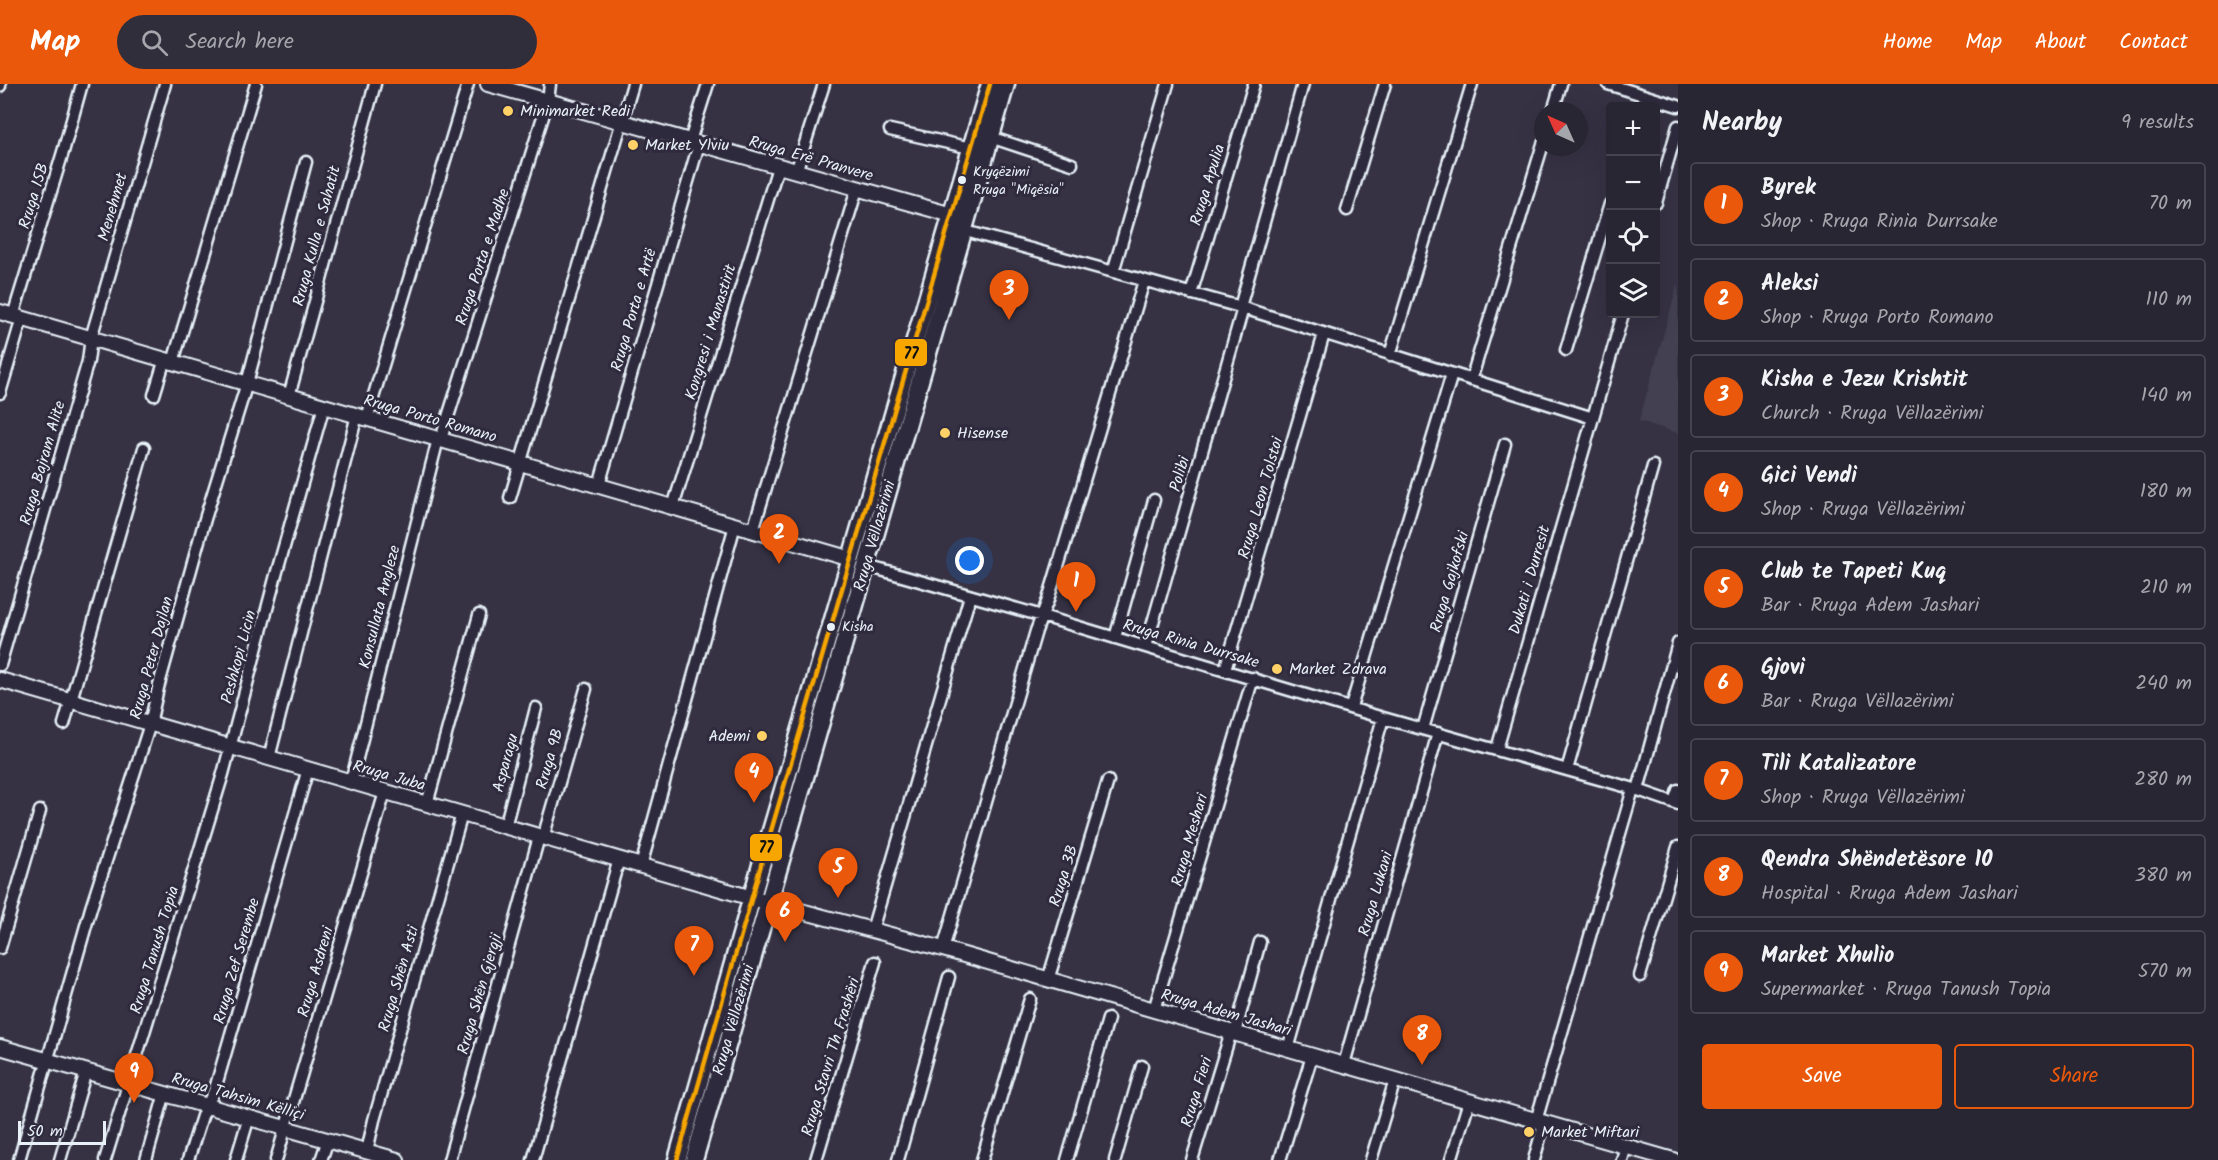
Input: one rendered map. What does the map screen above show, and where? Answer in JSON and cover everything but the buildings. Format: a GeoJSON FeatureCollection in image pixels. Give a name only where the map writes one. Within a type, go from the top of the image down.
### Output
{"type":"FeatureCollection","features":[{"type":"Feature","properties":{"kind":"main road","name":"Rruga Vëllazërimi"},"geometry":{"type":"LineString","coordinates":[[694,1160],[760,900],[851,559],[990,84]]}},
{"type":"Feature","properties":{"kind":"main road","name":"Rruga Vëllazërimi"},"geometry":{"type":"LineString","coordinates":[[677,1160],[867,566],[962,230],[1006,84]]}},
{"type":"Feature","properties":{"kind":"street","name":"Rruga 15B"},"geometry":{"type":"LineString","coordinates":[[0,393],[12,315],[82,84]]}},
{"type":"Feature","properties":{"kind":"street","name":"Menehmet"},"geometry":{"type":"LineString","coordinates":[[91,338],[165,84]]}},
{"type":"Feature","properties":{"kind":"street"},"geometry":{"type":"LineString","coordinates":[[154,395],[169,361],[256,84]]}},
{"type":"Feature","properties":{"kind":"street","name":"Rruga Kulla e Sahatit"},"geometry":{"type":"LineString","coordinates":[[289,396],[375,84]]}},
{"type":"Feature","properties":{"kind":"street"},"geometry":{"type":"LineString","coordinates":[[269,758],[362,417],[468,84]]}},
{"type":"Feature","properties":{"kind":"street","name":"Rruga Erë Pranvere"},"geometry":{"type":"LineString","coordinates":[[488,84],[952,214]]}},
{"type":"Feature","properties":{"kind":"street","name":"Rruga Porta e Madhe"},"geometry":{"type":"LineString","coordinates":[[440,439],[548,101],[550,84]]}},
{"type":"Feature","properties":{"kind":"street"},"geometry":{"type":"LineString","coordinates":[[510,498],[633,84]]}},
{"type":"Feature","properties":{"kind":"street","name":"Rruga Porta e Artë"},"geometry":{"type":"LineString","coordinates":[[599,485],[694,143],[708,84]]}},
{"type":"Feature","properties":{"kind":"street"},"geometry":{"type":"LineString","coordinates":[[796,172],[824,84]]}},
{"type":"Feature","properties":{"kind":"street"},"geometry":{"type":"LineString","coordinates":[[1113,272],[1168,84]]}},
{"type":"Feature","properties":{"kind":"street","name":"Rruga Apulia"},"geometry":{"type":"LineString","coordinates":[[1191,294],[1254,84]]}},
{"type":"Feature","properties":{"kind":"street","name":"Polibi"},"geometry":{"type":"LineString","coordinates":[[1146,647],[1303,84]]}},
{"type":"Feature","properties":{"kind":"street"},"geometry":{"type":"LineString","coordinates":[[1347,210],[1386,84]]}},
{"type":"Feature","properties":{"kind":"street"},"geometry":{"type":"LineString","coordinates":[[1390,355],[1472,84]]}},
{"type":"Feature","properties":{"kind":"street"},"geometry":{"type":"LineString","coordinates":[[1556,102],[1561,84]]}},
{"type":"Feature","properties":{"kind":"street"},"geometry":{"type":"LineString","coordinates":[[1608,84],[1642,101],[1678,106]]}},
{"type":"Feature","properties":{"kind":"street"},"geometry":{"type":"LineString","coordinates":[[1660,189],[1678,126]]}},
{"type":"Feature","properties":{"kind":"street"},"geometry":{"type":"LineString","coordinates":[[890,130],[971,148]]}},
{"type":"Feature","properties":{"kind":"street"},"geometry":{"type":"LineString","coordinates":[[990,137],[1072,164]]}},
{"type":"Feature","properties":{"kind":"street"},"geometry":{"type":"LineString","coordinates":[[1472,380],[1539,156]]}},
{"type":"Feature","properties":{"kind":"street","name":"Rruga Peter Dajlan"},"geometry":{"type":"LineString","coordinates":[[20,1160],[91,908],[150,724],[205,519],[247,383],[306,162]]}},
{"type":"Feature","properties":{"kind":"street","name":"Kongresi i Manastirit"},"geometry":{"type":"LineString","coordinates":[[673,507],[778,167]]}},
{"type":"Feature","properties":{"kind":"street"},"geometry":{"type":"LineString","coordinates":[[753,530],[857,189]]}},
{"type":"Feature","properties":{"kind":"street"},"geometry":{"type":"LineString","coordinates":[[1566,350],[1609,210]]}},
{"type":"Feature","properties":{"kind":"street"},"geometry":{"type":"LineString","coordinates":[[962,230],[1241,308],[1593,418]]}},
{"type":"Feature","properties":{"kind":"street"},"geometry":{"type":"LineString","coordinates":[[943,950],[1144,281]]}},
{"type":"Feature","properties":{"kind":"street","name":"Rruga Porto Romano"},"geometry":{"type":"LineString","coordinates":[[12,315],[851,559]]}},
{"type":"Feature","properties":{"kind":"street","name":"Dukati i Durresit"},"geometry":{"type":"LineString","coordinates":[[1497,749],[1622,318]]}},
{"type":"Feature","properties":{"kind":"street","name":"Rruga Leon Tolstoi"},"geometry":{"type":"LineString","coordinates":[[1226,670],[1324,334]]}},
{"type":"Feature","properties":{"kind":"street","name":"Rruga Bajram Alite"},"geometry":{"type":"LineString","coordinates":[[0,665],[88,361],[91,338]]}},
{"type":"Feature","properties":{"kind":"street"},"geometry":{"type":"LineString","coordinates":[[1351,707],[1452,374]]}},
{"type":"Feature","properties":{"kind":"street","name":"Peshkopi Licin"},"geometry":{"type":"LineString","coordinates":[[231,747],[276,575],[324,406]]}},
{"type":"Feature","properties":{"kind":"street","name":"Konsullata Angleze"},"geometry":{"type":"LineString","coordinates":[[351,782],[440,439]]}},
{"type":"Feature","properties":{"kind":"street","name":"Rruga Gajkofski"},"geometry":{"type":"LineString","coordinates":[[1423,729],[1505,444]]}},
{"type":"Feature","properties":{"kind":"street"},"geometry":{"type":"LineString","coordinates":[[64,724],[144,448]]}},
{"type":"Feature","properties":{"kind":"street"},"geometry":{"type":"LineString","coordinates":[[1567,770],[1653,466]]}},
{"type":"Feature","properties":{"kind":"street"},"geometry":{"type":"LineString","coordinates":[[1115,638],[1154,500]]}},
{"type":"Feature","properties":{"kind":"street"},"geometry":{"type":"LineString","coordinates":[[640,866],[735,525]]}},
{"type":"Feature","properties":{"kind":"street","name":"Rruga Rinia Durrsake"},"geometry":{"type":"LineString","coordinates":[[867,566],[1383,718],[1636,789],[1676,803]]}},
{"type":"Feature","properties":{"kind":"street"},"geometry":{"type":"LineString","coordinates":[[872,930],[970,596]]}},
{"type":"Feature","properties":{"kind":"street"},"geometry":{"type":"LineString","coordinates":[[427,804],[479,615]]}},
{"type":"Feature","properties":{"kind":"street"},"geometry":{"type":"LineString","coordinates":[[1534,1160],[1540,1122],[1678,643]]}},
{"type":"Feature","properties":{"kind":"street","name":"Rruga Meshari"},"geometry":{"type":"LineString","coordinates":[[1154,1010],[1253,678]]}},
{"type":"Feature","properties":{"kind":"street","name":"Rruga Juba"},"geometry":{"type":"LineString","coordinates":[[0,680],[760,900]]}},
{"type":"Feature","properties":{"kind":"street","name":"Rruga 9B"},"geometry":{"type":"LineString","coordinates":[[541,837],[586,689]]}},
{"type":"Feature","properties":{"kind":"street","name":"Asparagu"},"geometry":{"type":"LineString","coordinates":[[505,826],[536,708]]}},
{"type":"Feature","properties":{"kind":"street"},"geometry":{"type":"LineString","coordinates":[[1288,1048],[1383,718]]}},
{"type":"Feature","properties":{"kind":"street","name":"Rruga Lukani"},"geometry":{"type":"LineString","coordinates":[[1344,1064],[1438,733]]}},
{"type":"Feature","properties":{"kind":"street","name":"Rruga Tanush Topia"},"geometry":{"type":"LineString","coordinates":[[105,1160],[231,747]]}},
{"type":"Feature","properties":{"kind":"street","name":"Rruga Zef Serembe"},"geometry":{"type":"LineString","coordinates":[[188,1160],[202,1116],[215,1089],[309,769]]}},
{"type":"Feature","properties":{"kind":"street","name":"Rruga 3B"},"geometry":{"type":"LineString","coordinates":[[1048,980],[1108,781]]}},
{"type":"Feature","properties":{"kind":"street"},"geometry":{"type":"LineString","coordinates":[[1676,803],[1678,790]]}},
{"type":"Feature","properties":{"kind":"street","name":"Rruga Asdreni"},"geometry":{"type":"LineString","coordinates":[[276,1160],[385,792]]}},
{"type":"Feature","properties":{"kind":"street"},"geometry":{"type":"LineString","coordinates":[[0,948],[40,811]]}},
{"type":"Feature","properties":{"kind":"street","name":"Rruga Shën Asti"},"geometry":{"type":"LineString","coordinates":[[367,1151],[462,814]]}},
{"type":"Feature","properties":{"kind":"street","name":"Rruga Shën Gjergji"},"geometry":{"type":"LineString","coordinates":[[449,1160],[541,837]]}},
{"type":"Feature","properties":{"kind":"street"},"geometry":{"type":"LineString","coordinates":[[1640,976],[1678,847]]}},
{"type":"Feature","properties":{"kind":"street"},"geometry":{"type":"LineString","coordinates":[[532,1160],[619,860]]}},
{"type":"Feature","properties":{"kind":"street","name":"Rruga Adem Jashari"},"geometry":{"type":"LineString","coordinates":[[760,900],[1344,1064],[1666,1159]]}},
{"type":"Feature","properties":{"kind":"street","name":"Rruga Fieri"},"geometry":{"type":"LineString","coordinates":[[1192,1160],[1260,942]]}},
{"type":"Feature","properties":{"kind":"street","name":"Rruga Stavri Th Frashëri"},"geometry":{"type":"LineString","coordinates":[[816,1160],[874,962]]}},
{"type":"Feature","properties":{"kind":"street"},"geometry":{"type":"LineString","coordinates":[[898,1160],[950,977]]}},
{"type":"Feature","properties":{"kind":"street"},"geometry":{"type":"LineString","coordinates":[[982,1160],[1030,999]]}},
{"type":"Feature","properties":{"kind":"street"},"geometry":{"type":"LineString","coordinates":[[1067,1160],[1108,1019]]}},
{"type":"Feature","properties":{"kind":"street","name":"Rruga Tahsim Këlliçi"},"geometry":{"type":"LineString","coordinates":[[0,1047],[397,1160]]}},
{"type":"Feature","properties":{"kind":"street"},"geometry":{"type":"LineString","coordinates":[[1280,1160],[1312,1056]]}},
{"type":"Feature","properties":{"kind":"street"},"geometry":{"type":"LineString","coordinates":[[1115,1160],[1142,1066]]}},
{"type":"Feature","properties":{"kind":"street"},"geometry":{"type":"LineString","coordinates":[[60,1160],[86,1071]]}},
{"type":"Feature","properties":{"kind":"street"},"geometry":{"type":"LineString","coordinates":[[1371,1160],[1395,1080]]}},
{"type":"Feature","properties":{"kind":"street"},"geometry":{"type":"LineString","coordinates":[[146,1160],[165,1093]]}},
{"type":"Feature","properties":{"kind":"street"},"geometry":{"type":"LineString","coordinates":[[1451,1160],[1469,1101]]}},
{"type":"Feature","properties":{"kind":"street"},"geometry":{"type":"LineString","coordinates":[[236,1160],[249,1117]]}},
{"type":"Feature","properties":{"kind":"street"},"geometry":{"type":"LineString","coordinates":[[321,1160],[327,1140]]}},
{"type":"Feature","properties":{"kind":"street"},"geometry":{"type":"LineString","coordinates":[[1622,1160],[1626,1146]]}},
{"type":"Feature","properties":{"kind":"shaded area"},"geometry":{"type":"Polygon","coordinates":[[[1678,283],[1678,433],[1639,421],[1678,283]]]}},
{"type":"Feature","properties":{"kind":"transit line","name":"77"},"geometry":{"type":"LineString","coordinates":[[677,1160],[990,84]]}},
{"type":"Feature","properties":{"kind":"place","name":"Minimarket Redi"},"geometry":{"type":"Point","coordinates":[508,111]}},
{"type":"Feature","properties":{"kind":"place","name":"Market Ylviu"},"geometry":{"type":"Point","coordinates":[633,145]}},
{"type":"Feature","properties":{"kind":"place","name":"Kryqëzimi Rruga \"Miqësia\""},"geometry":{"type":"Point","coordinates":[962,180]}},
{"type":"Feature","properties":{"kind":"place","name":"Kisha e Jezu Krishtit"},"geometry":{"type":"Point","coordinates":[1009,320]}},
{"type":"Feature","properties":{"kind":"place","name":"Hisense"},"geometry":{"type":"Point","coordinates":[945,433]}},
{"type":"Feature","properties":{"kind":"place","name":"Aleksi"},"geometry":{"type":"Point","coordinates":[779,564]}},
{"type":"Feature","properties":{"kind":"place","name":"Byrek"},"geometry":{"type":"Point","coordinates":[1076,612]}},
{"type":"Feature","properties":{"kind":"place","name":"Kisha"},"geometry":{"type":"Point","coordinates":[831,627]}},
{"type":"Feature","properties":{"kind":"place","name":"Market Zdrava"},"geometry":{"type":"Point","coordinates":[1277,669]}},
{"type":"Feature","properties":{"kind":"place","name":"Ademi"},"geometry":{"type":"Point","coordinates":[762,736]}},
{"type":"Feature","properties":{"kind":"place","name":"Gici Vendi"},"geometry":{"type":"Point","coordinates":[754,803]}},
{"type":"Feature","properties":{"kind":"place","name":"Club te Tapeti Kuq"},"geometry":{"type":"Point","coordinates":[838,898]}},
{"type":"Feature","properties":{"kind":"place","name":"Gjovi"},"geometry":{"type":"Point","coordinates":[785,942]}},
{"type":"Feature","properties":{"kind":"place","name":"Tili Katalizatore"},"geometry":{"type":"Point","coordinates":[694,976]}},
{"type":"Feature","properties":{"kind":"place","name":"Qendra Shëndetësore 10"},"geometry":{"type":"Point","coordinates":[1422,1065]}},
{"type":"Feature","properties":{"kind":"place","name":"Market Xhulio"},"geometry":{"type":"Point","coordinates":[134,1103]}},
{"type":"Feature","properties":{"kind":"place","name":"Market Miftari"},"geometry":{"type":"Point","coordinates":[1529,1132]}}]}
